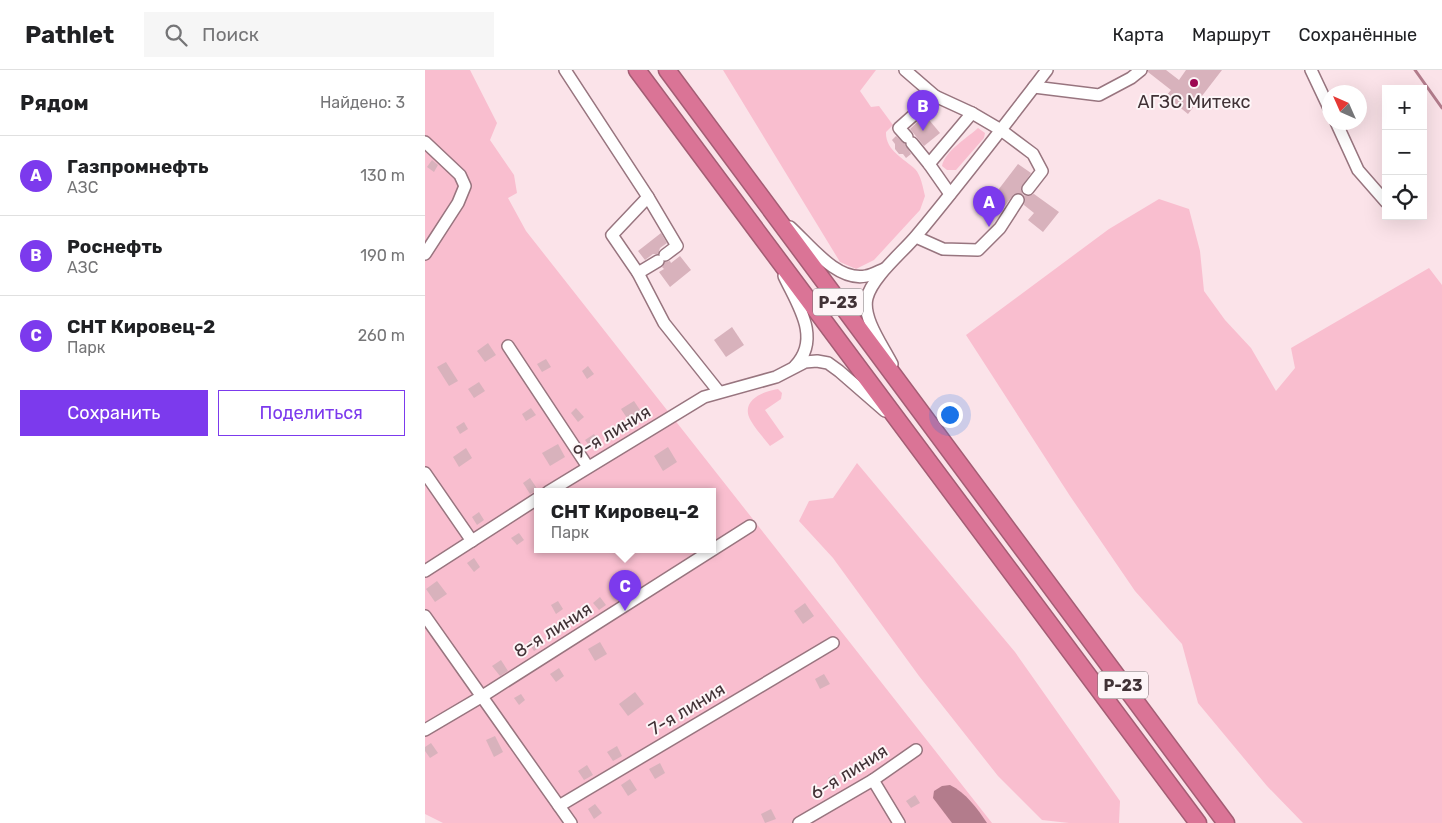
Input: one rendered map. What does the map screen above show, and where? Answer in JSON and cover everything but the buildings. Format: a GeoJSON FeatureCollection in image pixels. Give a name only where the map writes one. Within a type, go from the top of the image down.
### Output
{"type":"FeatureCollection","features":[{"type":"Feature","properties":{"kind":"highway","name":"Р-23"},"geometry":{"type":"LineString","coordinates":[[637,70],[1198,823]]}},
{"type":"Feature","properties":{"kind":"highway","name":"Р-23"},"geometry":{"type":"LineString","coordinates":[[667,70],[1226,823]]}},
{"type":"Feature","properties":{"kind":"street"},"geometry":{"type":"LineString","coordinates":[[565,70],[648,197],[677,246],[638,273]]}},
{"type":"Feature","properties":{"kind":"street"},"geometry":{"type":"LineString","coordinates":[[905,70],[935,96],[972,113],[1001,130],[1033,154],[1042,171],[1028,189]]}},
{"type":"Feature","properties":{"kind":"street"},"geometry":{"type":"LineString","coordinates":[[907,393],[869,320],[867,298],[871,288],[950,194],[1047,70]]}},
{"type":"Feature","properties":{"kind":"street"},"geometry":{"type":"LineString","coordinates":[[1034,87],[1099,95],[1131,78],[1141,70]]}},
{"type":"Feature","properties":{"kind":"street"},"geometry":{"type":"LineString","coordinates":[[1311,70],[1322,93]]}},
{"type":"Feature","properties":{"kind":"street"},"geometry":{"type":"LineString","coordinates":[[935,96],[899,128],[929,164],[950,194]]}},
{"type":"Feature","properties":{"kind":"street"},"geometry":{"type":"LineString","coordinates":[[929,164],[972,113]]}},
{"type":"Feature","properties":{"kind":"street"},"geometry":{"type":"LineString","coordinates":[[1340,130],[1358,170],[1382,197]]}},
{"type":"Feature","properties":{"kind":"street"},"geometry":{"type":"LineString","coordinates":[[425,142],[460,174],[465,186],[458,203],[425,254]]}},
{"type":"Feature","properties":{"kind":"street"},"geometry":{"type":"LineString","coordinates":[[648,197],[612,235],[638,273],[665,323],[719,392]]}},
{"type":"Feature","properties":{"kind":"street"},"geometry":{"type":"LineString","coordinates":[[915,237],[943,250],[978,250],[1000,228],[1018,200]]}},
{"type":"Feature","properties":{"kind":"street"},"geometry":{"type":"LineString","coordinates":[[771,209],[833,268],[847,275],[866,276],[886,268]]}},
{"type":"Feature","properties":{"kind":"street"},"geometry":{"type":"LineString","coordinates":[[773,254],[803,316],[807,332],[807,341],[802,359],[790,371]]}},
{"type":"Feature","properties":{"kind":"street"},"geometry":{"type":"LineString","coordinates":[[508,346],[588,467]]}},
{"type":"Feature","properties":{"kind":"street","name":"9-я линия"},"geometry":{"type":"LineString","coordinates":[[554,488],[694,403],[719,392],[776,377],[805,362],[817,361],[828,363],[900,424]]}},
{"type":"Feature","properties":{"kind":"street"},"geometry":{"type":"LineString","coordinates":[[425,473],[472,541]]}},
{"type":"Feature","properties":{"kind":"street"},"geometry":{"type":"LineString","coordinates":[[425,571],[534,501]]}},
{"type":"Feature","properties":{"kind":"street","name":"8-я линия"},"geometry":{"type":"LineString","coordinates":[[716,548],[750,526]]}},
{"type":"Feature","properties":{"kind":"street","name":"8-я линия"},"geometry":{"type":"LineString","coordinates":[[425,730],[481,697],[708,553]]}},
{"type":"Feature","properties":{"kind":"street"},"geometry":{"type":"LineString","coordinates":[[425,616],[571,823]]}},
{"type":"Feature","properties":{"kind":"street","name":"7-я линия"},"geometry":{"type":"LineString","coordinates":[[559,806],[833,643]]}},
{"type":"Feature","properties":{"kind":"street","name":"6-я линия"},"geometry":{"type":"LineString","coordinates":[[799,823],[873,780],[916,750]]}},
{"type":"Feature","properties":{"kind":"street"},"geometry":{"type":"LineString","coordinates":[[873,780],[899,823]]}},
{"type":"Feature","properties":{"kind":"shaded area"},"geometry":{"type":"Polygon","coordinates":[[[425,70],[470,70],[497,123],[490,140],[514,175],[517,193],[508,198],[526,231],[992,823],[443,823],[425,814],[425,70]]]}},
{"type":"Feature","properties":{"kind":"shaded area"},"geometry":{"type":"Polygon","coordinates":[[[723,70],[876,70],[860,91],[871,107],[879,106],[893,125],[886,132],[889,144],[896,154],[915,169],[925,196],[920,210],[874,260],[856,269],[840,262],[723,70]]]}},
{"type":"Feature","properties":{"kind":"shaded area"},"geometry":{"type":"Polygon","coordinates":[[[978,128],[985,133],[984,138],[956,170],[947,170],[942,166],[947,155],[978,128]]]}},
{"type":"Feature","properties":{"kind":"shaded area"},"geometry":{"type":"Polygon","coordinates":[[[1159,199],[1189,209],[1200,251],[1204,291],[1225,320],[1251,348],[1276,391],[1295,368],[1291,348],[1429,268],[1442,285],[1442,823],[1303,823],[1267,786],[1198,703],[1182,644],[1135,591],[1070,496],[966,335],[1109,229],[1159,199]]]}},
{"type":"Feature","properties":{"kind":"shaded area"},"geometry":{"type":"Polygon","coordinates":[[[778,389],[782,393],[781,399],[765,410],[784,437],[770,446],[751,421],[748,408],[754,398],[778,389]]]}},
{"type":"Feature","properties":{"kind":"shaded area"},"geometry":{"type":"Polygon","coordinates":[[[857,463],[1015,652],[1120,801],[1119,823],[1069,823],[1042,820],[998,776],[919,676],[833,558],[799,521],[809,501],[833,498],[857,463]]]}},
{"type":"Feature","properties":{"kind":"shaded area"},"geometry":{"type":"Polygon","coordinates":[[[950,785],[956,788],[975,806],[987,823],[952,823],[933,798],[934,791],[942,786],[950,785]]]}},
{"type":"Feature","properties":{"kind":"waterway"},"geometry":{"type":"LineString","coordinates":[[1415,70],[1442,108]]}},
{"type":"Feature","properties":{"kind":"place","name":"АГЗС Митекс"},"geometry":{"type":"Point","coordinates":[1194,83]}},
{"type":"Feature","properties":{"kind":"place","name":"Роснефть"},"geometry":{"type":"Point","coordinates":[923,131]}},
{"type":"Feature","properties":{"kind":"place","name":"Газпромнефть"},"geometry":{"type":"Point","coordinates":[989,227]}},
{"type":"Feature","properties":{"kind":"place","name":"СНТ Кировец-2"},"geometry":{"type":"Point","coordinates":[625,611]}}]}
